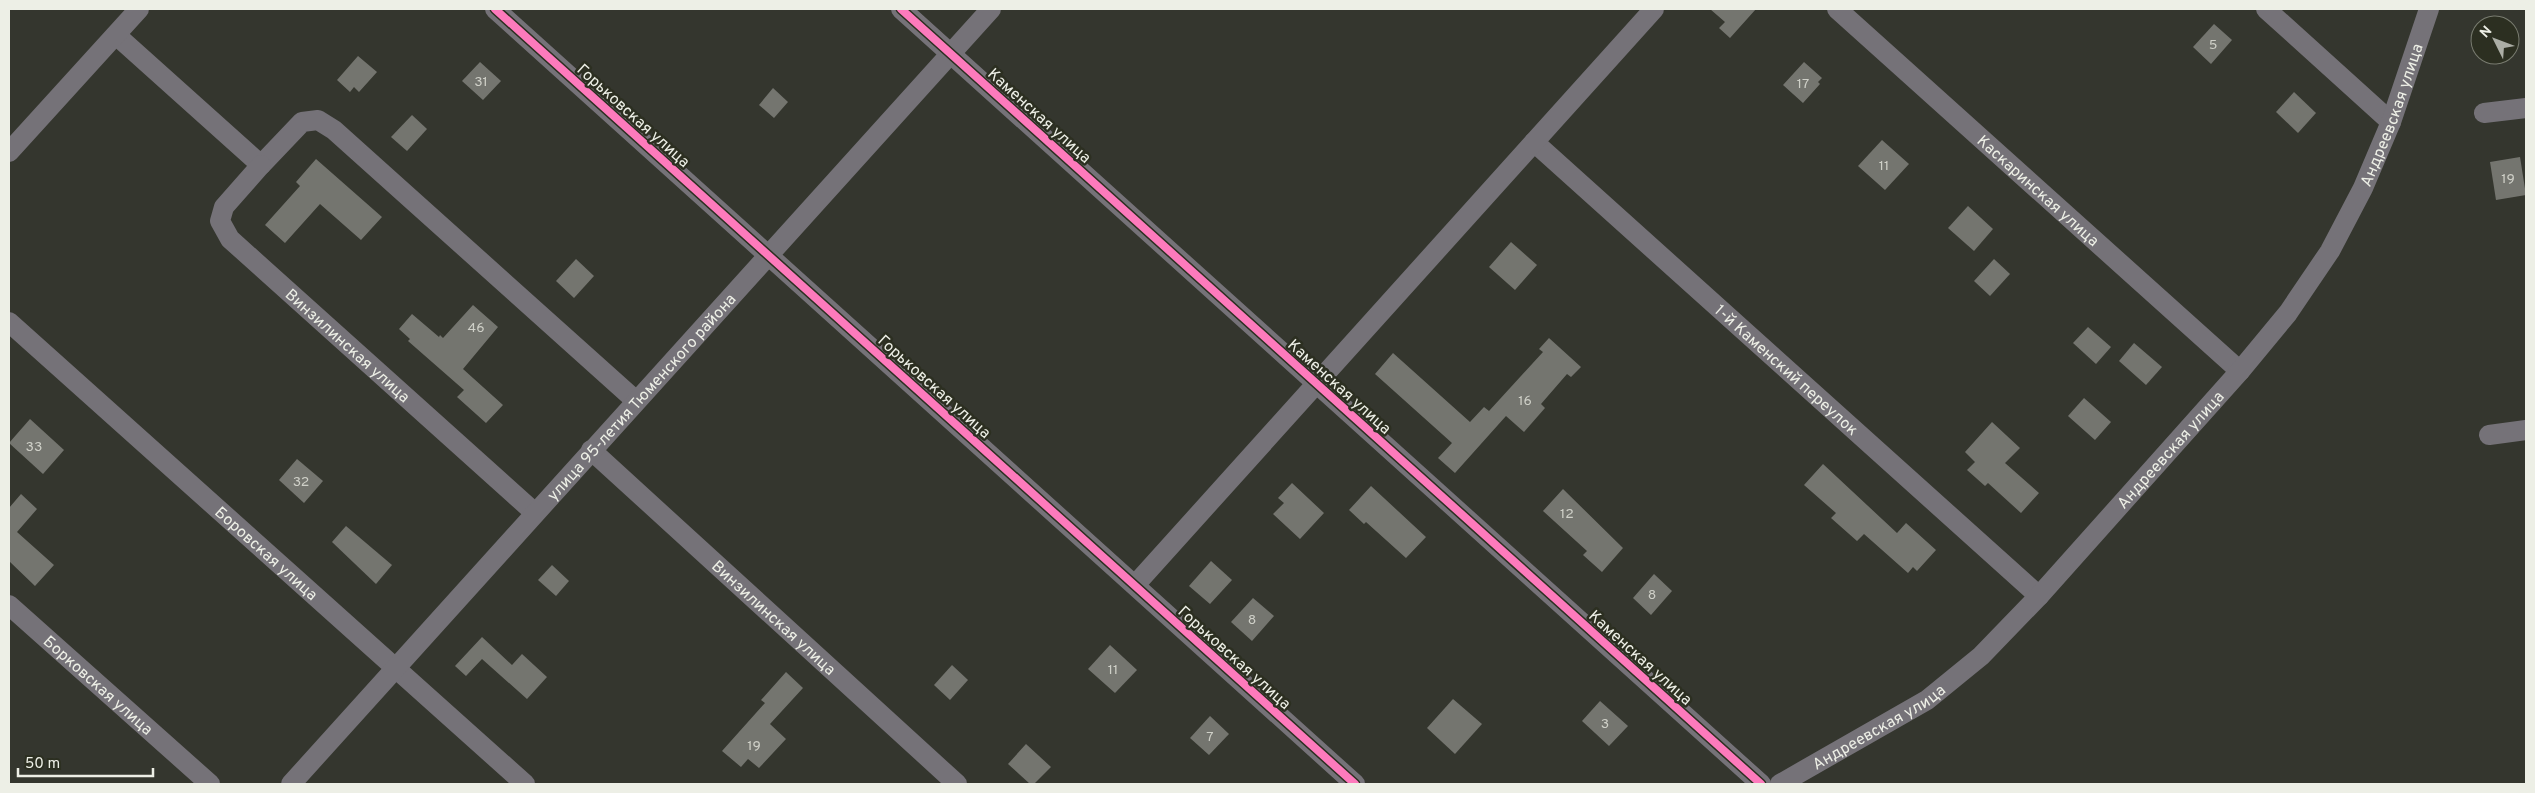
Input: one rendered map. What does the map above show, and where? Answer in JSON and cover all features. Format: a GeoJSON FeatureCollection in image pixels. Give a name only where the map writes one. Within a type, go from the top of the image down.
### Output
{"type":"FeatureCollection","features":[{"type":"Feature","properties":{"kind":"street"},"geometry":{"type":"LineString","coordinates":[[9,152],[139,9]]}},
{"type":"Feature","properties":{"kind":"street","name":"Горьковская улица"},"geometry":{"type":"LineString","coordinates":[[494,9],[1355,784]]}},
{"type":"Feature","properties":{"kind":"street","name":"Каменская улица"},"geometry":{"type":"LineString","coordinates":[[901,9],[1761,784]]}},
{"type":"Feature","properties":{"kind":"street","name":"улица 95-летия Тюменского района"},"geometry":{"type":"LineString","coordinates":[[291,784],[635,400],[991,9]]}},
{"type":"Feature","properties":{"kind":"street"},"geometry":{"type":"LineString","coordinates":[[1135,585],[1654,9]]}},
{"type":"Feature","properties":{"kind":"street","name":"Каскаринская улица"},"geometry":{"type":"LineString","coordinates":[[1837,9],[2240,371]]}},
{"type":"Feature","properties":{"kind":"street"},"geometry":{"type":"LineString","coordinates":[[2266,9],[2391,122]]}},
{"type":"Feature","properties":{"kind":"street","name":"Андреевская улица"},"geometry":{"type":"LineString","coordinates":[[1780,784],[1927,700],[1981,656],[2038,596],[2240,371],[2288,313],[2330,251],[2363,188],[2391,122],[2429,9]]}},
{"type":"Feature","properties":{"kind":"street"},"geometry":{"type":"LineString","coordinates":[[116,35],[261,165]]}},
{"type":"Feature","properties":{"kind":"street"},"geometry":{"type":"LineString","coordinates":[[2484,113],[2526,108]]}},
{"type":"Feature","properties":{"kind":"street","name":"Винзилинская улица"},"geometry":{"type":"LineString","coordinates":[[534,513],[230,239],[220,221],[224,207],[261,165],[302,122],[318,120],[334,130],[635,400]]}},
{"type":"Feature","properties":{"kind":"street","name":"1-й Каменский переулок"},"geometry":{"type":"LineString","coordinates":[[1534,142],[2038,596]]}},
{"type":"Feature","properties":{"kind":"street","name":"Боровская улица"},"geometry":{"type":"LineString","coordinates":[[9,322],[525,784]]}},
{"type":"Feature","properties":{"kind":"street"},"geometry":{"type":"LineString","coordinates":[[2489,435],[2526,430]]}},
{"type":"Feature","properties":{"kind":"street","name":"Винзилинская улица"},"geometry":{"type":"LineString","coordinates":[[591,450],[957,784]]}},
{"type":"Feature","properties":{"kind":"street","name":"Борковская улица"},"geometry":{"type":"LineString","coordinates":[[9,605],[210,784]]}},
{"type":"Feature","properties":{"kind":"building"},"geometry":{"type":"Polygon","coordinates":[[[1710,9],[1756,9],[1730,38],[1719,28],[1725,22],[1710,9]]]}},
{"type":"Feature","properties":{"kind":"building"},"geometry":{"type":"Polygon","coordinates":[[[2214,24],[2232,40],[2211,64],[2193,47],[2214,24]]]}},
{"type":"Feature","properties":{"kind":"building"},"geometry":{"type":"Polygon","coordinates":[[[358,56],[377,72],[359,92],[354,87],[350,92],[337,80],[358,56]]]}},
{"type":"Feature","properties":{"kind":"building"},"geometry":{"type":"Polygon","coordinates":[[[480,62],[501,81],[483,100],[462,81],[480,62]]]}},
{"type":"Feature","properties":{"kind":"building"},"geometry":{"type":"Polygon","coordinates":[[[1804,62],[1822,78],[1818,82],[1820,84],[1803,103],[1783,85],[1804,62]]]}},
{"type":"Feature","properties":{"kind":"building"},"geometry":{"type":"Polygon","coordinates":[[[773,88],[788,102],[774,118],[759,105],[773,88]]]}},
{"type":"Feature","properties":{"kind":"building"},"geometry":{"type":"Polygon","coordinates":[[[2294,92],[2316,113],[2298,133],[2276,112],[2294,92]]]}},
{"type":"Feature","properties":{"kind":"building"},"geometry":{"type":"Polygon","coordinates":[[[412,115],[427,129],[407,151],[391,137],[412,115]]]}},
{"type":"Feature","properties":{"kind":"building"},"geometry":{"type":"Polygon","coordinates":[[[1882,140],[1909,164],[1885,190],[1858,166],[1882,140]]]}},
{"type":"Feature","properties":{"kind":"building"},"geometry":{"type":"Polygon","coordinates":[[[2520,157],[2526,195],[2496,200],[2490,162],[2520,157]]]}},
{"type":"Feature","properties":{"kind":"building"},"geometry":{"type":"Polygon","coordinates":[[[316,159],[382,217],[361,240],[320,204],[285,243],[265,225],[300,186],[296,182],[316,159]]]}},
{"type":"Feature","properties":{"kind":"building"},"geometry":{"type":"Polygon","coordinates":[[[1968,206],[1993,229],[1974,251],[1948,228],[1968,206]]]}},
{"type":"Feature","properties":{"kind":"building"},"geometry":{"type":"Polygon","coordinates":[[[1511,242],[1537,265],[1515,290],[1489,267],[1511,242]]]}},
{"type":"Feature","properties":{"kind":"building"},"geometry":{"type":"Polygon","coordinates":[[[576,259],[594,276],[574,298],[556,281],[576,259]]]}},
{"type":"Feature","properties":{"kind":"building"},"geometry":{"type":"Polygon","coordinates":[[[1994,259],[2010,274],[1990,296],[1974,281],[1994,259]]]}},
{"type":"Feature","properties":{"kind":"building"},"geometry":{"type":"Polygon","coordinates":[[[473,305],[498,327],[463,369],[503,405],[486,423],[457,397],[464,390],[408,341],[410,339],[399,329],[412,314],[439,337],[440,335],[443,338],[473,305]]]}},
{"type":"Feature","properties":{"kind":"building"},"geometry":{"type":"Polygon","coordinates":[[[2088,327],[2111,347],[2096,364],[2073,343],[2088,327]]]}},
{"type":"Feature","properties":{"kind":"building"},"geometry":{"type":"Polygon","coordinates":[[[1549,338],[1581,367],[1571,377],[1567,374],[1541,404],[1545,408],[1524,432],[1506,416],[1455,473],[1438,458],[1452,443],[1375,374],[1393,353],[1470,422],[1484,407],[1489,411],[1543,352],[1539,349],[1549,338]]]}},
{"type":"Feature","properties":{"kind":"building"},"geometry":{"type":"Polygon","coordinates":[[[2134,343],[2162,367],[2146,385],[2119,361],[2134,343]]]}},
{"type":"Feature","properties":{"kind":"building"},"geometry":{"type":"Polygon","coordinates":[[[2084,398],[2111,422],[2095,440],[2068,416],[2084,398]]]}},
{"type":"Feature","properties":{"kind":"building"},"geometry":{"type":"Polygon","coordinates":[[[30,419],[64,450],[43,474],[9,443],[30,419]]]}},
{"type":"Feature","properties":{"kind":"building"},"geometry":{"type":"Polygon","coordinates":[[[1992,422],[2020,448],[2005,463],[2039,493],[2021,513],[1988,483],[1985,486],[1967,470],[1975,462],[1965,452],[1992,422]]]}},
{"type":"Feature","properties":{"kind":"building"},"geometry":{"type":"Polygon","coordinates":[[[297,459],[323,481],[304,503],[279,480],[297,459]]]}},
{"type":"Feature","properties":{"kind":"building"},"geometry":{"type":"Polygon","coordinates":[[[1823,464],[1897,533],[1906,523],[1936,550],[1917,571],[1913,567],[1908,573],[1864,534],[1857,541],[1831,518],[1836,513],[1804,485],[1823,464]]]}},
{"type":"Feature","properties":{"kind":"building"},"geometry":{"type":"Polygon","coordinates":[[[1292,483],[1324,513],[1300,539],[1273,514],[1284,503],[1278,498],[1292,483]]]}},
{"type":"Feature","properties":{"kind":"building"},"geometry":{"type":"Polygon","coordinates":[[[1371,486],[1426,537],[1406,558],[1366,522],[1364,524],[1349,510],[1371,486]]]}},
{"type":"Feature","properties":{"kind":"building"},"geometry":{"type":"Polygon","coordinates":[[[1563,489],[1623,548],[1602,572],[1583,555],[1587,551],[1543,511],[1563,489]]]}},
{"type":"Feature","properties":{"kind":"building"},"geometry":{"type":"Polygon","coordinates":[[[21,494],[37,509],[17,532],[54,565],[35,586],[9,561],[9,508],[21,494]]]}},
{"type":"Feature","properties":{"kind":"building"},"geometry":{"type":"Polygon","coordinates":[[[346,526],[392,565],[376,584],[332,542],[346,526]]]}},
{"type":"Feature","properties":{"kind":"building"},"geometry":{"type":"Polygon","coordinates":[[[1211,561],[1232,580],[1210,604],[1189,586],[1211,561]]]}},
{"type":"Feature","properties":{"kind":"building"},"geometry":{"type":"Polygon","coordinates":[[[552,565],[569,581],[556,596],[538,580],[552,565]]]}},
{"type":"Feature","properties":{"kind":"building"},"geometry":{"type":"Polygon","coordinates":[[[1654,574],[1672,591],[1651,615],[1633,598],[1654,574]]]}},
{"type":"Feature","properties":{"kind":"building"},"geometry":{"type":"Polygon","coordinates":[[[1253,598],[1274,616],[1252,641],[1231,622],[1253,598]]]}},
{"type":"Feature","properties":{"kind":"building"},"geometry":{"type":"Polygon","coordinates":[[[482,637],[512,665],[522,654],[547,677],[527,699],[482,659],[466,676],[455,666],[482,637]]]}},
{"type":"Feature","properties":{"kind":"building"},"geometry":{"type":"Polygon","coordinates":[[[1110,645],[1137,670],[1115,693],[1088,669],[1110,645]]]}},
{"type":"Feature","properties":{"kind":"building"},"geometry":{"type":"Polygon","coordinates":[[[952,665],[968,680],[950,700],[934,685],[952,665]]]}},
{"type":"Feature","properties":{"kind":"building"},"geometry":{"type":"Polygon","coordinates":[[[786,672],[803,688],[770,724],[786,739],[759,768],[748,759],[741,767],[722,751],[765,703],[761,700],[786,672]]]}},
{"type":"Feature","properties":{"kind":"building"},"geometry":{"type":"Polygon","coordinates":[[[1453,699],[1482,724],[1455,754],[1427,728],[1453,699]]]}},
{"type":"Feature","properties":{"kind":"building"},"geometry":{"type":"Polygon","coordinates":[[[1600,701],[1628,726],[1609,746],[1582,721],[1600,701]]]}},
{"type":"Feature","properties":{"kind":"building"},"geometry":{"type":"Polygon","coordinates":[[[1210,716],[1229,734],[1209,755],[1190,738],[1210,716]]]}},
{"type":"Feature","properties":{"kind":"building"},"geometry":{"type":"Polygon","coordinates":[[[1026,744],[1051,767],[1034,784],[1030,784],[1008,764],[1026,744]]]}},
{"type":"Feature","properties":{"kind":"cycle path"},"geometry":{"type":"LineString","coordinates":[[495,9],[1355,784]]}},
{"type":"Feature","properties":{"kind":"cycle path"},"geometry":{"type":"LineString","coordinates":[[901,9],[1761,784]]}}]}
